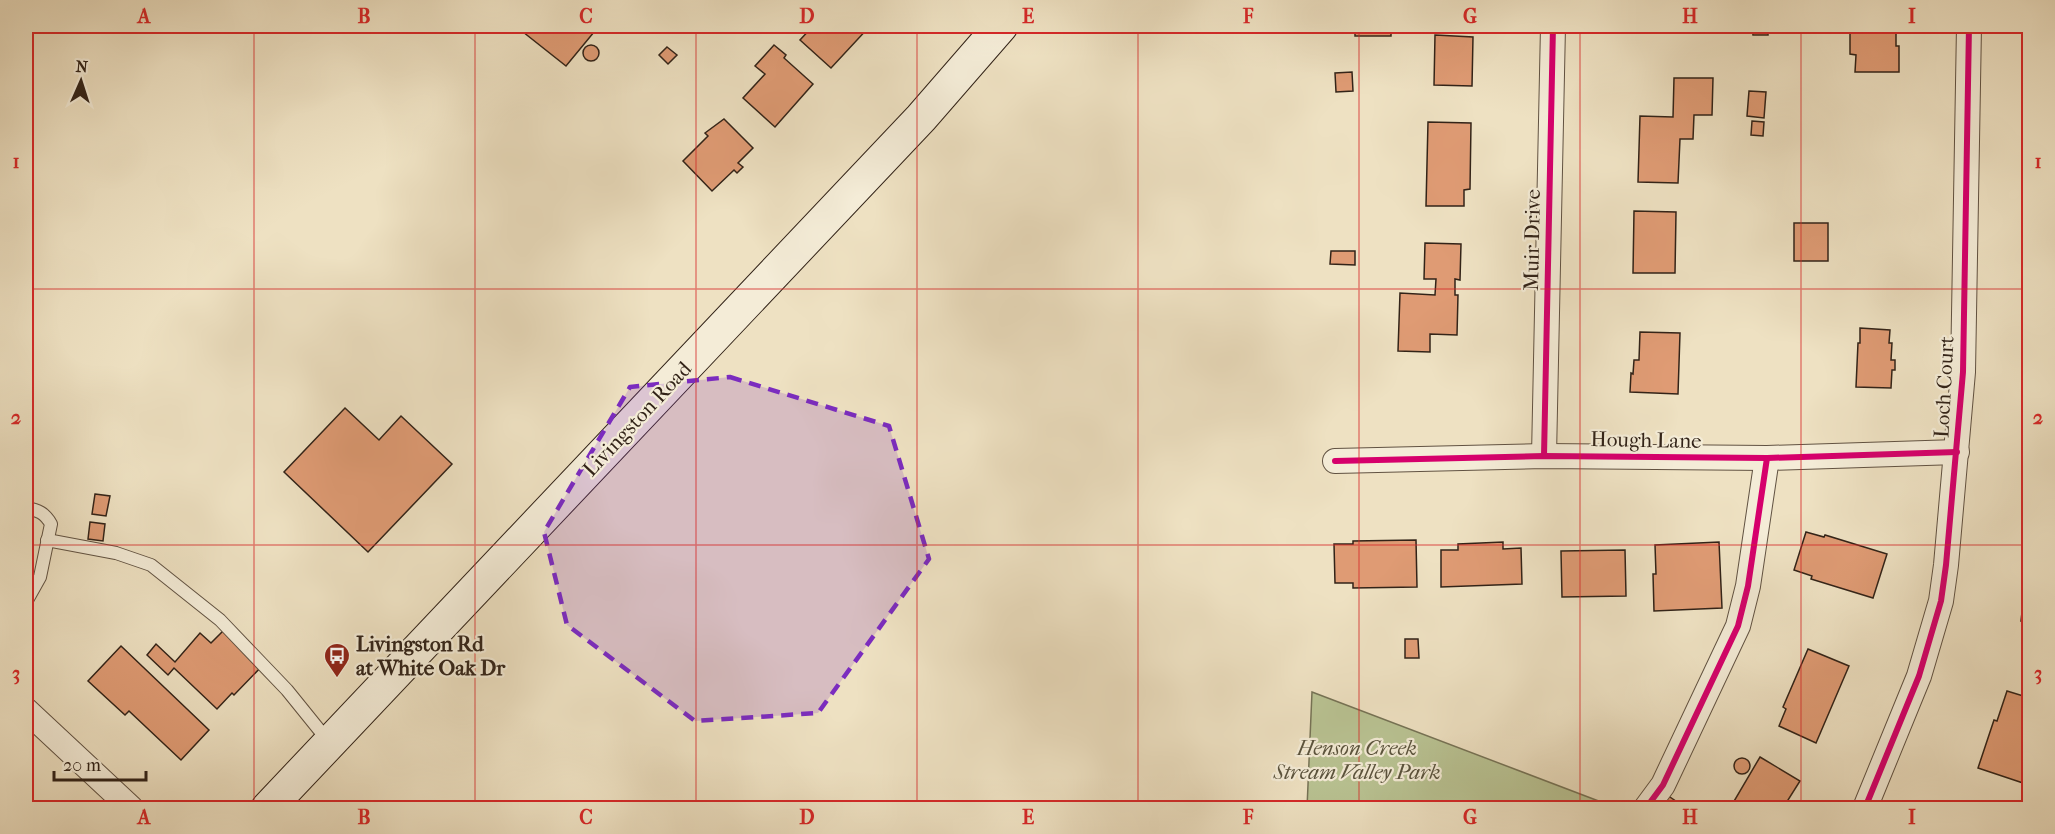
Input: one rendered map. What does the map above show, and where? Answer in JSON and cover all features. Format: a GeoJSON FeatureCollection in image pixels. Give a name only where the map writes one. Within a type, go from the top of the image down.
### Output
{"type":"FeatureCollection","features":[{"type":"Feature","properties":{"kind":"main road","name":"Livingston Road"},"geometry":{"type":"LineString","coordinates":[[268,808],[921,118],[1001,26]]}},
{"type":"Feature","properties":{"kind":"street","name":"Muir Drive"},"geometry":{"type":"LineString","coordinates":[[1544,456],[1553,26]]}},
{"type":"Feature","properties":{"kind":"street","name":"Loch Court"},"geometry":{"type":"LineString","coordinates":[[1865,808],[1919,676],[1939,610],[1949,544],[1963,372],[1969,26]]}},
{"type":"Feature","properties":{"kind":"street","name":"Hough Lane"},"geometry":{"type":"LineString","coordinates":[[1335,461],[1544,456],[1767,458],[1957,452]]}},
{"type":"Feature","properties":{"kind":"street"},"geometry":{"type":"LineString","coordinates":[[1646,808],[1663,785],[1738,626],[1748,586],[1767,458]]}},
{"type":"Feature","properties":{"kind":"street"},"geometry":{"type":"LineString","coordinates":[[26,710],[131,808]]}},
{"type":"Feature","properties":{"kind":"lane"},"geometry":{"type":"LineString","coordinates":[[26,508],[38,510],[47,516],[51,524],[40,577],[26,602]]}},
{"type":"Feature","properties":{"kind":"lane"},"geometry":{"type":"LineString","coordinates":[[47,540],[116,552],[151,565],[220,620],[287,690],[330,743]]}},
{"type":"Feature","properties":{"kind":"highlighted area"},"geometry":{"type":"Polygon","coordinates":[[[730,377],[889,426],[929,559],[818,713],[695,721],[567,625],[544,532],[630,387],[730,377]]]}},
{"type":"Feature","properties":{"kind":"green space","name":"Henson Creek Stream Valley Park"},"geometry":{"type":"Polygon","coordinates":[[[1312,692],[1617,808],[1307,808],[1312,692]]]}},
{"type":"Feature","properties":{"kind":"building"},"geometry":{"type":"Polygon","coordinates":[[[520,26],[599,26],[566,66],[518,28],[520,26]]]}},
{"type":"Feature","properties":{"kind":"building"},"geometry":{"type":"Polygon","coordinates":[[[813,26],[870,26],[831,68],[800,40],[813,26]]]}},
{"type":"Feature","properties":{"kind":"building"},"geometry":{"type":"Polygon","coordinates":[[[1355,26],[1391,26],[1391,36],[1355,36],[1355,26]]]}},
{"type":"Feature","properties":{"kind":"building"},"geometry":{"type":"Polygon","coordinates":[[[1752,26],[1768,26],[1768,35],[1753,35],[1752,26]]]}},
{"type":"Feature","properties":{"kind":"building"},"geometry":{"type":"Polygon","coordinates":[[[1857,26],[1896,26],[1899,72],[1855,72],[1856,55],[1850,54],[1850,33],[1857,33],[1857,26]]]}},
{"type":"Feature","properties":{"kind":"building"},"geometry":{"type":"Polygon","coordinates":[[[1435,35],[1473,37],[1472,86],[1434,85],[1435,35]]]}},
{"type":"Feature","properties":{"kind":"building"},"geometry":{"type":"Polygon","coordinates":[[[591,45],[597,47],[599,53],[597,59],[591,61],[585,59],[583,53],[585,47],[591,45]]]}},
{"type":"Feature","properties":{"kind":"building"},"geometry":{"type":"Polygon","coordinates":[[[774,45],[786,55],[784,58],[813,84],[775,127],[743,98],[765,74],[755,66],[774,45]]]}},
{"type":"Feature","properties":{"kind":"building"},"geometry":{"type":"Polygon","coordinates":[[[667,47],[677,55],[668,64],[659,55],[667,47]]]}},
{"type":"Feature","properties":{"kind":"building"},"geometry":{"type":"Polygon","coordinates":[[[1352,72],[1353,91],[1336,92],[1335,73],[1352,72]]]}},
{"type":"Feature","properties":{"kind":"building"},"geometry":{"type":"Polygon","coordinates":[[[1674,78],[1713,78],[1712,115],[1694,115],[1693,139],[1680,139],[1678,183],[1638,182],[1640,116],[1673,117],[1674,78]]]}},
{"type":"Feature","properties":{"kind":"building"},"geometry":{"type":"Polygon","coordinates":[[[1749,91],[1766,92],[1764,118],[1747,116],[1749,91]]]}},
{"type":"Feature","properties":{"kind":"building"},"geometry":{"type":"Polygon","coordinates":[[[724,119],[753,148],[738,163],[743,167],[737,173],[734,170],[712,191],[683,161],[708,136],[705,133],[724,119]]]}},
{"type":"Feature","properties":{"kind":"building"},"geometry":{"type":"Polygon","coordinates":[[[1752,121],[1764,122],[1763,136],[1751,135],[1752,121]]]}},
{"type":"Feature","properties":{"kind":"building"},"geometry":{"type":"Polygon","coordinates":[[[1428,122],[1471,123],[1470,189],[1464,190],[1464,206],[1426,206],[1428,122]]]}},
{"type":"Feature","properties":{"kind":"building"},"geometry":{"type":"Polygon","coordinates":[[[1634,211],[1676,212],[1675,273],[1633,273],[1634,211]]]}},
{"type":"Feature","properties":{"kind":"building"},"geometry":{"type":"Polygon","coordinates":[[[1794,223],[1828,223],[1828,261],[1794,261],[1794,223]]]}},
{"type":"Feature","properties":{"kind":"building"},"geometry":{"type":"Polygon","coordinates":[[[1425,243],[1461,244],[1460,280],[1455,279],[1455,295],[1458,295],[1457,335],[1430,334],[1430,352],[1398,351],[1400,293],[1435,295],[1436,279],[1424,279],[1425,243]]]}},
{"type":"Feature","properties":{"kind":"building"},"geometry":{"type":"Polygon","coordinates":[[[1331,251],[1355,251],[1355,265],[1330,264],[1331,251]]]}},
{"type":"Feature","properties":{"kind":"building"},"geometry":{"type":"Polygon","coordinates":[[[1860,328],[1890,330],[1891,360],[1895,360],[1891,388],[1856,387],[1860,328]]]}},
{"type":"Feature","properties":{"kind":"building"},"geometry":{"type":"Polygon","coordinates":[[[1640,332],[1680,333],[1678,394],[1630,392],[1634,360],[1639,360],[1640,332]]]}},
{"type":"Feature","properties":{"kind":"building"},"geometry":{"type":"Polygon","coordinates":[[[345,408],[379,440],[401,416],[452,464],[368,552],[284,472],[345,408]]]}},
{"type":"Feature","properties":{"kind":"building"},"geometry":{"type":"Polygon","coordinates":[[[95,494],[110,496],[106,516],[92,514],[95,494]]]}},
{"type":"Feature","properties":{"kind":"building"},"geometry":{"type":"Polygon","coordinates":[[[90,522],[105,524],[103,541],[88,539],[90,522]]]}},
{"type":"Feature","properties":{"kind":"building"},"geometry":{"type":"Polygon","coordinates":[[[1806,532],[1824,537],[1825,535],[1887,554],[1873,598],[1811,579],[1812,576],[1794,570],[1806,532]]]}},
{"type":"Feature","properties":{"kind":"building"},"geometry":{"type":"Polygon","coordinates":[[[1416,540],[1417,587],[1353,588],[1353,583],[1335,583],[1334,544],[1353,544],[1353,541],[1416,540]]]}},
{"type":"Feature","properties":{"kind":"building"},"geometry":{"type":"Polygon","coordinates":[[[1503,542],[1503,549],[1521,548],[1522,584],[1441,587],[1441,550],[1458,550],[1458,544],[1503,542]]]}},
{"type":"Feature","properties":{"kind":"building"},"geometry":{"type":"Polygon","coordinates":[[[1719,542],[1722,608],[1654,611],[1655,545],[1719,542]]]}},
{"type":"Feature","properties":{"kind":"building"},"geometry":{"type":"Polygon","coordinates":[[[1625,550],[1626,596],[1562,597],[1561,551],[1625,550]]]}},
{"type":"Feature","properties":{"kind":"building"},"geometry":{"type":"Polygon","coordinates":[[[2028,559],[2030,559],[2030,622],[2021,621],[2028,559]]]}},
{"type":"Feature","properties":{"kind":"building"},"geometry":{"type":"Polygon","coordinates":[[[223,631],[263,665],[217,709],[174,668],[168,675],[147,655],[156,644],[175,662],[200,633],[211,643],[223,631]]]}},
{"type":"Feature","properties":{"kind":"building"},"geometry":{"type":"Polygon","coordinates":[[[1405,639],[1418,639],[1419,658],[1405,658],[1405,639]]]}},
{"type":"Feature","properties":{"kind":"building"},"geometry":{"type":"Polygon","coordinates":[[[121,646],[209,730],[181,760],[129,711],[125,715],[88,681],[121,646]]]}},
{"type":"Feature","properties":{"kind":"building"},"geometry":{"type":"Polygon","coordinates":[[[1808,649],[1849,666],[1816,743],[1779,726],[1786,709],[1783,707],[1808,649]]]}},
{"type":"Feature","properties":{"kind":"building"},"geometry":{"type":"Polygon","coordinates":[[[2007,691],[2030,698],[2030,762],[2023,783],[1978,768],[1994,720],[1997,721],[2007,691]]]}},
{"type":"Feature","properties":{"kind":"building"},"geometry":{"type":"Polygon","coordinates":[[[1760,757],[1800,781],[1783,808],[1730,808],[1760,757]]]}},
{"type":"Feature","properties":{"kind":"building"},"geometry":{"type":"Polygon","coordinates":[[[1742,758],[1748,760],[1750,766],[1748,772],[1742,774],[1736,772],[1734,766],[1736,760],[1742,758]]]}},
{"type":"Feature","properties":{"kind":"building"},"geometry":{"type":"Polygon","coordinates":[[[1667,795],[1680,804],[1677,808],[1660,806],[1667,795]]]}},
{"type":"Feature","properties":{"kind":"cycle path"},"geometry":{"type":"LineString","coordinates":[[1544,456],[1553,26]]}},
{"type":"Feature","properties":{"kind":"cycle path"},"geometry":{"type":"LineString","coordinates":[[1865,808],[1919,676],[1941,601],[1946,565],[1963,372],[1969,26]]}},
{"type":"Feature","properties":{"kind":"cycle path"},"geometry":{"type":"LineString","coordinates":[[1335,461],[1544,456],[1767,458],[1957,452]]}},
{"type":"Feature","properties":{"kind":"cycle path"},"geometry":{"type":"LineString","coordinates":[[1646,808],[1663,785],[1738,626],[1748,586],[1767,458]]}},
{"type":"Feature","properties":{"kind":"place","name":"Livingston Rd at White Oak Dr"},"geometry":{"type":"Point","coordinates":[337,679]}}]}
